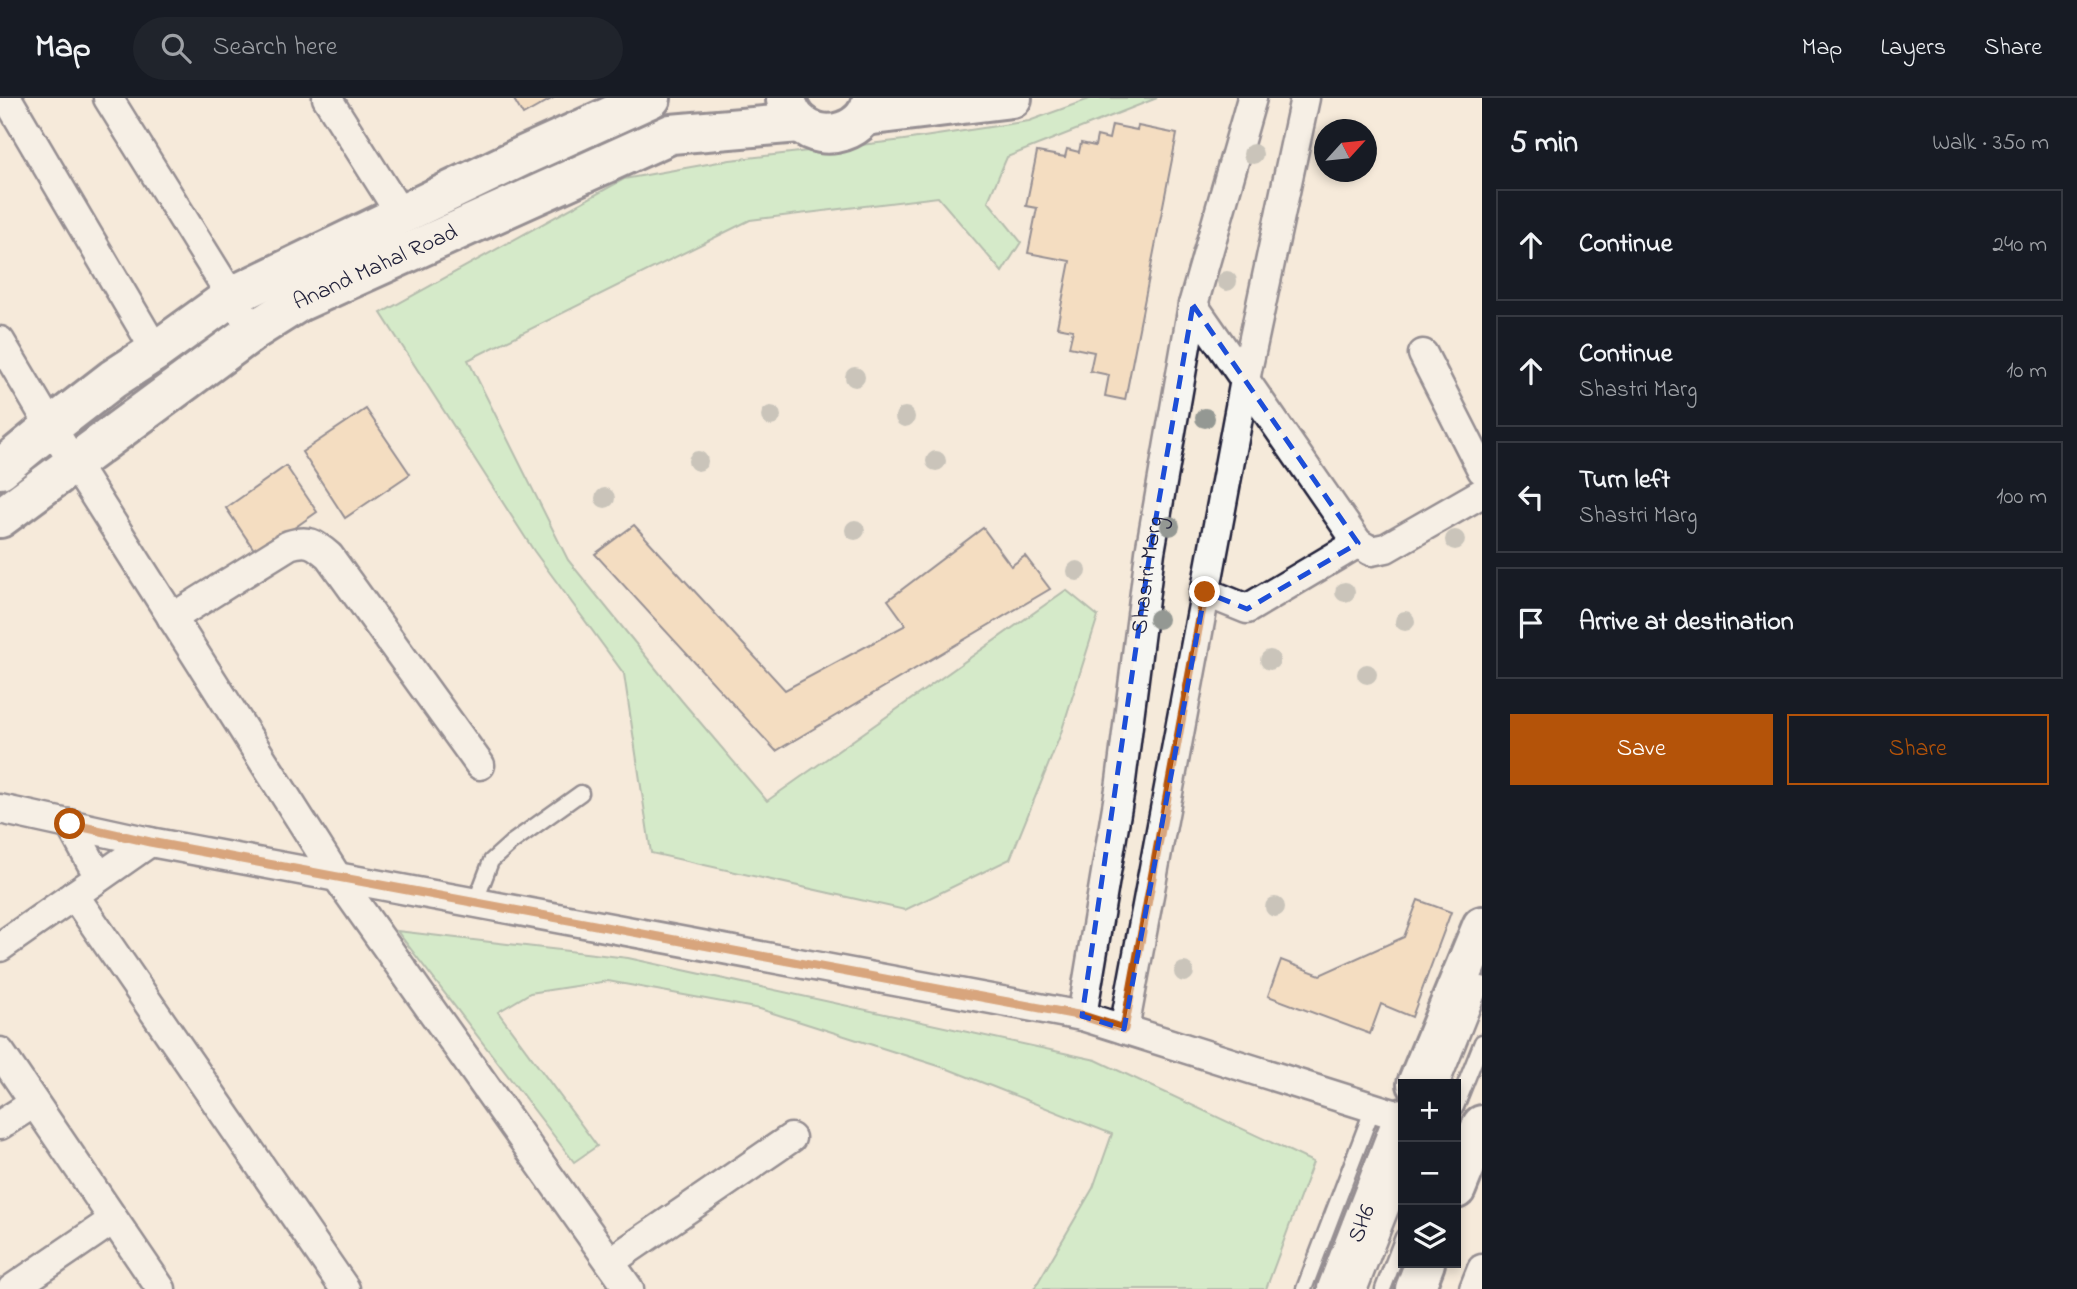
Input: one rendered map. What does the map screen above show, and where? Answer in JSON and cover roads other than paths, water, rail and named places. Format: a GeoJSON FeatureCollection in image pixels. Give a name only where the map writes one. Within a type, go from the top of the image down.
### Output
{"type":"FeatureCollection","features":[{"type":"Feature","properties":{"kind":"main road","name":"Anand Mahal Road"},"geometry":{"type":"LineString","coordinates":[[0,469],[113,379],[232,296],[525,155],[651,98]]}},
{"type":"Feature","properties":{"kind":"main road"},"geometry":{"type":"LineString","coordinates":[[792,110],[811,131],[825,135],[853,128],[868,107],[1012,98]]}},
{"type":"Feature","properties":{"kind":"main road","name":"Anand Mahal Road"},"geometry":{"type":"LineString","coordinates":[[0,518],[253,331],[299,302],[671,134],[792,110]]}},
{"type":"Feature","properties":{"kind":"main road"},"geometry":{"type":"LineString","coordinates":[[1419,1079],[1482,926]]}},
{"type":"Feature","properties":{"kind":"main road","name":"SH6"},"geometry":{"type":"LineString","coordinates":[[1337,1289],[1393,1114]]}},
{"type":"Feature","properties":{"kind":"main road"},"geometry":{"type":"LineString","coordinates":[[1461,1177],[1482,1125]]}},
{"type":"Feature","properties":{"kind":"main road"},"geometry":{"type":"LineString","coordinates":[[1415,1289],[1423,1268]]}},
{"type":"Feature","properties":{"kind":"street"},"geometry":{"type":"LineString","coordinates":[[7,98],[156,351]]}},
{"type":"Feature","properties":{"kind":"street"},"geometry":{"type":"LineString","coordinates":[[108,98],[253,331]]}},
{"type":"Feature","properties":{"kind":"street"},"geometry":{"type":"LineString","coordinates":[[327,98],[401,215]]}},
{"type":"Feature","properties":{"kind":"street","name":"Shastri Marg"},"geometry":{"type":"LineString","coordinates":[[1083,1016],[1120,789],[1150,552],[1193,304],[1252,98]]}},
{"type":"Feature","properties":{"kind":"street"},"geometry":{"type":"LineString","coordinates":[[1124,1029],[1245,380],[1305,98]]}},
{"type":"Feature","properties":{"kind":"street"},"geometry":{"type":"LineString","coordinates":[[1193,304],[1358,543],[1371,551],[1386,548],[1482,493]]}},
{"type":"Feature","properties":{"kind":"street"},"geometry":{"type":"LineString","coordinates":[[0,341],[73,463],[337,877],[629,1289]]}},
{"type":"Feature","properties":{"kind":"street"},"geometry":{"type":"LineString","coordinates":[[1423,354],[1482,470]]}},
{"type":"Feature","properties":{"kind":"street"},"geometry":{"type":"LineString","coordinates":[[173,618],[289,545],[301,541],[316,545],[329,556],[480,765]]}},
{"type":"Feature","properties":{"kind":"street"},"geometry":{"type":"LineString","coordinates":[[1205,592],[1247,609],[1358,543]]}},
{"type":"Feature","properties":{"kind":"street"},"geometry":{"type":"LineString","coordinates":[[0,809],[150,842],[1083,1016],[1393,1114]]}},
{"type":"Feature","properties":{"kind":"street"},"geometry":{"type":"LineString","coordinates":[[70,824],[99,877]]}},
{"type":"Feature","properties":{"kind":"street"},"geometry":{"type":"LineString","coordinates":[[0,947],[150,842]]}},
{"type":"Feature","properties":{"kind":"street"},"geometry":{"type":"LineString","coordinates":[[74,895],[345,1289]]}},
{"type":"Feature","properties":{"kind":"street"},"geometry":{"type":"LineString","coordinates":[[0,1052],[161,1289]]}},
{"type":"Feature","properties":{"kind":"street"},"geometry":{"type":"LineString","coordinates":[[0,1125],[34,1103]]}},
{"type":"Feature","properties":{"kind":"street"},"geometry":{"type":"LineString","coordinates":[[610,1262],[791,1138]]}},
{"type":"Feature","properties":{"kind":"street"},"geometry":{"type":"LineString","coordinates":[[12,1289],[113,1220]]}},
{"type":"Feature","properties":{"kind":"street"},"geometry":{"type":"LineString","coordinates":[[1474,1289],[1482,1269]]}},
{"type":"Feature","properties":{"kind":"lane"},"geometry":{"type":"LineString","coordinates":[[475,903],[491,861],[510,843],[581,793]]}},
{"type":"Feature","properties":{"kind":"lane"},"geometry":{"type":"LineString","coordinates":[[1443,1079],[1482,984]]}},
{"type":"Feature","properties":{"kind":"lane"},"geometry":{"type":"LineString","coordinates":[[1461,1094],[1482,1042]]}},
{"type":"Feature","properties":{"kind":"lane"},"geometry":{"type":"LineString","coordinates":[[1304,1289],[1393,1114]]}},
{"type":"Feature","properties":{"kind":"lane"},"geometry":{"type":"LineString","coordinates":[[1360,1289],[1398,1192]]}},
{"type":"Feature","properties":{"kind":"lane"},"geometry":{"type":"LineString","coordinates":[[1383,1289],[1398,1250]]}}]}
